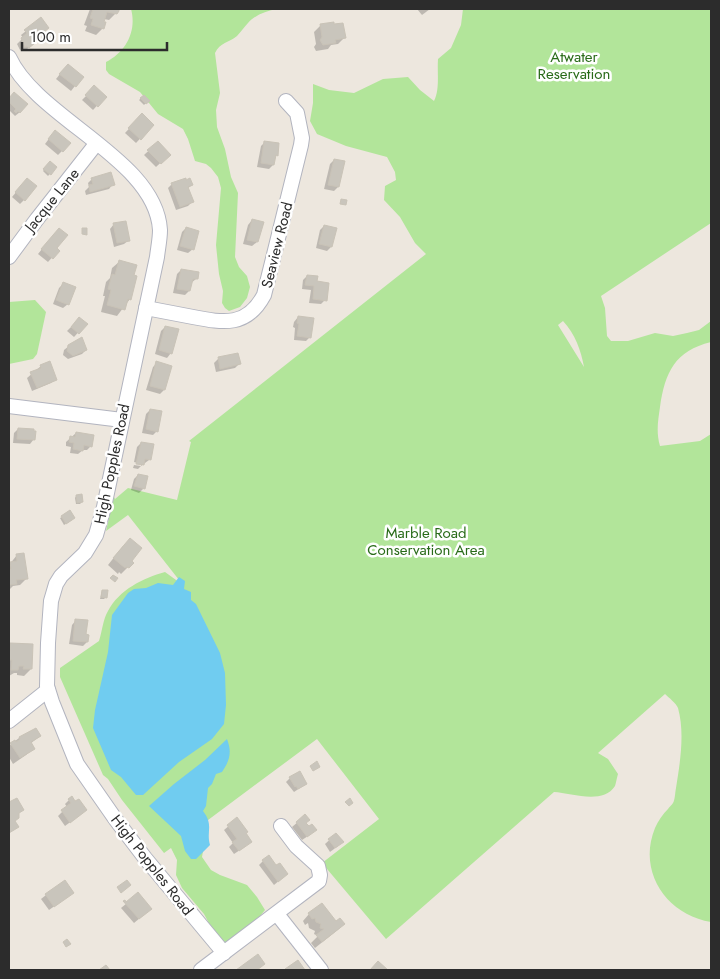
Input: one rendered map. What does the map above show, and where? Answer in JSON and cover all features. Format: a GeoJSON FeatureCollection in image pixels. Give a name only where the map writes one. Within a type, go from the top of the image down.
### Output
{"type":"FeatureCollection","features":[{"type":"Feature","properties":{"kind":"street","name":"High Popples Road"},"geometry":{"type":"LineString","coordinates":[[9,57],[19,75],[37,94],[96,144],[116,158],[138,182],[145,191],[157,216],[160,230],[146,308],[104,506],[96,535],[85,553],[61,576],[56,584],[51,601],[48,643],[48,690],[77,764],[145,858],[224,953]]}},
{"type":"Feature","properties":{"kind":"street","name":"Seaview Road"},"geometry":{"type":"LineString","coordinates":[[146,308],[217,322],[230,321],[247,316],[260,302],[264,294],[302,145],[297,113],[286,101]]}},
{"type":"Feature","properties":{"kind":"street","name":"Jacque Lane"},"geometry":{"type":"LineString","coordinates":[[9,257],[36,219],[96,144]]}},
{"type":"Feature","properties":{"kind":"street"},"geometry":{"type":"LineString","coordinates":[[9,406],[122,420]]}},
{"type":"Feature","properties":{"kind":"street"},"geometry":{"type":"LineString","coordinates":[[9,721],[48,690]]}},
{"type":"Feature","properties":{"kind":"street"},"geometry":{"type":"LineString","coordinates":[[201,970],[319,881],[318,866],[296,846],[281,826]]}},
{"type":"Feature","properties":{"kind":"street"},"geometry":{"type":"LineString","coordinates":[[277,914],[321,970]]}},
{"type":"Feature","properties":{"kind":"green space"},"geometry":{"type":"Polygon","coordinates":[[[131,9],[277,9],[265,12],[254,18],[237,36],[222,45],[215,53],[220,93],[216,110],[217,127],[225,149],[231,177],[238,193],[235,257],[239,267],[247,276],[250,287],[247,298],[240,307],[229,311],[222,303],[223,291],[216,245],[221,188],[218,177],[206,164],[195,161],[183,129],[158,114],[140,92],[109,74],[106,70],[106,62],[119,53],[131,33],[131,9]]]}},
{"type":"Feature","properties":{"kind":"green space","name":"Marble Road Conservation Area"},"geometry":{"type":"Polygon","coordinates":[[[463,9],[711,9],[711,223],[601,296],[605,308],[607,336],[611,341],[628,341],[655,333],[673,336],[699,330],[711,321],[711,342],[699,346],[680,357],[669,373],[662,395],[658,431],[660,446],[700,441],[711,434],[711,922],[695,918],[681,911],[669,901],[653,875],[650,860],[650,844],[655,828],[673,804],[680,758],[681,728],[678,708],[665,694],[598,753],[608,759],[618,774],[615,786],[610,792],[595,797],[554,792],[386,939],[322,863],[379,819],[317,739],[200,826],[205,840],[202,857],[211,870],[247,885],[265,910],[256,921],[226,944],[218,940],[204,914],[182,888],[176,875],[177,860],[171,848],[164,853],[103,775],[60,677],[60,668],[99,641],[106,614],[118,597],[132,586],[165,572],[183,585],[128,515],[106,531],[114,497],[115,499],[128,488],[177,500],[191,442],[189,441],[426,254],[415,243],[400,217],[384,200],[385,186],[396,180],[395,172],[387,157],[346,146],[317,134],[310,121],[313,103],[313,84],[329,90],[354,93],[383,79],[408,77],[434,101],[438,86],[438,59],[451,48],[461,25],[463,9]],[[563,321],[558,325],[584,367],[577,342],[563,321]]]}},
{"type":"Feature","properties":{"kind":"green space"},"geometry":{"type":"Polygon","coordinates":[[[35,300],[46,312],[37,354],[33,359],[9,364],[9,302],[35,300]]]}},
{"type":"Feature","properties":{"kind":"water"},"geometry":{"type":"Polygon","coordinates":[[[179,577],[185,581],[184,589],[191,592],[191,600],[196,604],[220,653],[225,673],[226,705],[224,724],[212,739],[179,762],[143,795],[136,795],[121,777],[111,770],[93,728],[95,710],[108,652],[112,615],[128,593],[134,589],[146,588],[158,583],[173,585],[179,577]]]}},
{"type":"Feature","properties":{"kind":"water"},"geometry":{"type":"Polygon","coordinates":[[[227,739],[230,752],[227,764],[222,772],[216,774],[208,788],[206,806],[203,811],[209,824],[210,845],[196,859],[191,859],[185,851],[181,836],[149,806],[205,760],[227,739]]]}},
{"type":"Feature","properties":{"kind":"building"},"geometry":{"type":"Polygon","coordinates":[[[93,9],[119,9],[119,11],[117,14],[107,12],[104,29],[91,25],[93,19],[90,18],[93,9]]]}},
{"type":"Feature","properties":{"kind":"building"},"geometry":{"type":"Polygon","coordinates":[[[41,17],[49,28],[34,40],[35,43],[29,48],[25,47],[21,38],[27,33],[24,30],[41,17]]]}},
{"type":"Feature","properties":{"kind":"building"},"geometry":{"type":"Polygon","coordinates":[[[334,22],[334,24],[343,23],[346,38],[335,40],[336,43],[323,45],[320,40],[322,37],[320,24],[334,22]]]}},
{"type":"Feature","properties":{"kind":"building"},"geometry":{"type":"Polygon","coordinates":[[[68,64],[84,77],[76,87],[59,74],[68,64]]]}},
{"type":"Feature","properties":{"kind":"building"},"geometry":{"type":"Polygon","coordinates":[[[94,85],[107,97],[98,107],[85,95],[94,85]]]}},
{"type":"Feature","properties":{"kind":"building"},"geometry":{"type":"Polygon","coordinates":[[[14,92],[28,104],[20,113],[14,111],[16,109],[9,102],[9,98],[14,92]]]}},
{"type":"Feature","properties":{"kind":"building"},"geometry":{"type":"Polygon","coordinates":[[[144,95],[150,101],[146,104],[140,98],[144,95]]]}},
{"type":"Feature","properties":{"kind":"building"},"geometry":{"type":"Polygon","coordinates":[[[142,113],[154,125],[141,140],[128,128],[142,113]]]}},
{"type":"Feature","properties":{"kind":"building"},"geometry":{"type":"Polygon","coordinates":[[[55,130],[71,143],[63,152],[48,139],[55,130]]]}},
{"type":"Feature","properties":{"kind":"building"},"geometry":{"type":"Polygon","coordinates":[[[158,141],[171,155],[161,164],[147,150],[158,141]]]}},
{"type":"Feature","properties":{"kind":"building"},"geometry":{"type":"Polygon","coordinates":[[[264,141],[279,143],[278,156],[276,155],[274,165],[261,163],[264,141]]]}},
{"type":"Feature","properties":{"kind":"building"},"geometry":{"type":"Polygon","coordinates":[[[334,159],[345,161],[339,187],[328,185],[334,159]]]}},
{"type":"Feature","properties":{"kind":"building"},"geometry":{"type":"Polygon","coordinates":[[[50,161],[57,167],[51,175],[43,169],[50,161]]]}},
{"type":"Feature","properties":{"kind":"building"},"geometry":{"type":"Polygon","coordinates":[[[111,172],[115,185],[90,192],[89,185],[93,184],[91,178],[111,172]]]}},
{"type":"Feature","properties":{"kind":"building"},"geometry":{"type":"Polygon","coordinates":[[[27,178],[37,186],[25,201],[15,192],[27,178]]]}},
{"type":"Feature","properties":{"kind":"building"},"geometry":{"type":"Polygon","coordinates":[[[186,178],[186,180],[190,178],[193,185],[188,187],[194,202],[180,207],[171,183],[186,178]]]}},
{"type":"Feature","properties":{"kind":"building"},"geometry":{"type":"Polygon","coordinates":[[[341,199],[347,200],[346,205],[340,204],[341,199]]]}},
{"type":"Feature","properties":{"kind":"building"},"geometry":{"type":"Polygon","coordinates":[[[252,219],[264,222],[258,242],[247,240],[252,219]]]}},
{"type":"Feature","properties":{"kind":"building"},"geometry":{"type":"Polygon","coordinates":[[[126,221],[130,241],[117,243],[113,223],[126,221]]]}},
{"type":"Feature","properties":{"kind":"building"},"geometry":{"type":"Polygon","coordinates":[[[324,225],[337,228],[332,247],[319,244],[324,225]]]}},
{"type":"Feature","properties":{"kind":"building"},"geometry":{"type":"Polygon","coordinates":[[[186,227],[199,231],[194,250],[180,246],[186,227]]]}},
{"type":"Feature","properties":{"kind":"building"},"geometry":{"type":"Polygon","coordinates":[[[59,228],[68,235],[57,248],[60,251],[53,259],[41,249],[59,228]]]}},
{"type":"Feature","properties":{"kind":"building"},"geometry":{"type":"Polygon","coordinates":[[[82,228],[87,228],[87,235],[82,234],[82,228]]]}},
{"type":"Feature","properties":{"kind":"building"},"geometry":{"type":"Polygon","coordinates":[[[119,260],[137,265],[134,275],[137,276],[131,300],[128,299],[125,310],[107,305],[111,290],[108,289],[112,274],[115,275],[119,260]]]}},
{"type":"Feature","properties":{"kind":"building"},"geometry":{"type":"Polygon","coordinates":[[[181,269],[199,272],[198,279],[193,279],[190,291],[177,289],[181,269]]]}},
{"type":"Feature","properties":{"kind":"building"},"geometry":{"type":"Polygon","coordinates":[[[307,275],[318,276],[317,281],[329,283],[327,301],[313,299],[314,286],[305,285],[307,275]]]}},
{"type":"Feature","properties":{"kind":"building"},"geometry":{"type":"Polygon","coordinates":[[[63,282],[76,287],[69,305],[56,300],[63,282]]]}},
{"type":"Feature","properties":{"kind":"building"},"geometry":{"type":"Polygon","coordinates":[[[298,316],[314,318],[311,338],[297,336],[298,316]]]}},
{"type":"Feature","properties":{"kind":"building"},"geometry":{"type":"Polygon","coordinates":[[[79,317],[88,324],[79,334],[71,327],[79,317]]]}},
{"type":"Feature","properties":{"kind":"building"},"geometry":{"type":"Polygon","coordinates":[[[165,326],[179,329],[172,354],[159,350],[165,326]]]}},
{"type":"Feature","properties":{"kind":"building"},"geometry":{"type":"Polygon","coordinates":[[[82,337],[87,350],[73,356],[67,351],[68,345],[82,337]]]}},
{"type":"Feature","properties":{"kind":"building"},"geometry":{"type":"Polygon","coordinates":[[[238,353],[241,364],[220,369],[218,357],[238,353]]]}},
{"type":"Feature","properties":{"kind":"building"},"geometry":{"type":"Polygon","coordinates":[[[50,361],[57,380],[37,388],[30,372],[41,368],[40,365],[50,361]]]}},
{"type":"Feature","properties":{"kind":"building"},"geometry":{"type":"Polygon","coordinates":[[[156,361],[172,366],[165,390],[150,386],[156,361]]]}},
{"type":"Feature","properties":{"kind":"building"},"geometry":{"type":"Polygon","coordinates":[[[150,409],[162,411],[158,432],[146,429],[150,409]]]}},
{"type":"Feature","properties":{"kind":"building"},"geometry":{"type":"Polygon","coordinates":[[[18,428],[34,429],[36,431],[35,440],[17,439],[18,428]]]}},
{"type":"Feature","properties":{"kind":"building"},"geometry":{"type":"Polygon","coordinates":[[[76,432],[94,435],[92,447],[84,445],[83,451],[73,449],[74,443],[69,442],[70,436],[75,437],[76,432]]]}},
{"type":"Feature","properties":{"kind":"building"},"geometry":{"type":"Polygon","coordinates":[[[141,442],[154,444],[151,460],[145,459],[144,465],[136,464],[141,442]]]}},
{"type":"Feature","properties":{"kind":"building"},"geometry":{"type":"Polygon","coordinates":[[[138,474],[148,476],[145,489],[134,486],[138,474]]]}},
{"type":"Feature","properties":{"kind":"building"},"geometry":{"type":"Polygon","coordinates":[[[82,494],[83,502],[77,503],[76,495],[82,494]]]}},
{"type":"Feature","properties":{"kind":"building"},"geometry":{"type":"Polygon","coordinates":[[[70,510],[75,518],[66,524],[61,516],[70,510]]]}},
{"type":"Feature","properties":{"kind":"building"},"geometry":{"type":"Polygon","coordinates":[[[130,538],[142,548],[132,561],[134,563],[129,568],[125,568],[113,558],[130,538]]]}},
{"type":"Feature","properties":{"kind":"building"},"geometry":{"type":"Polygon","coordinates":[[[24,553],[28,579],[16,580],[17,584],[9,585],[10,562],[17,561],[16,554],[24,553]]]}},
{"type":"Feature","properties":{"kind":"building"},"geometry":{"type":"Polygon","coordinates":[[[113,575],[118,578],[115,582],[110,578],[113,575]]]}},
{"type":"Feature","properties":{"kind":"building"},"geometry":{"type":"Polygon","coordinates":[[[102,590],[108,590],[107,598],[101,597],[102,590]]]}},
{"type":"Feature","properties":{"kind":"building"},"geometry":{"type":"Polygon","coordinates":[[[75,619],[88,620],[86,634],[89,635],[88,642],[73,641],[75,619]]]}},
{"type":"Feature","properties":{"kind":"building"},"geometry":{"type":"Polygon","coordinates":[[[10,643],[33,644],[32,669],[23,669],[24,666],[19,666],[18,670],[11,670],[12,660],[9,660],[10,643]]]}},
{"type":"Feature","properties":{"kind":"building"},"geometry":{"type":"Polygon","coordinates":[[[36,728],[41,736],[31,742],[35,749],[20,758],[10,743],[15,740],[16,742],[20,739],[19,737],[36,728]]]}},
{"type":"Feature","properties":{"kind":"building"},"geometry":{"type":"Polygon","coordinates":[[[317,761],[320,767],[313,771],[310,766],[317,761]]]}},
{"type":"Feature","properties":{"kind":"building"},"geometry":{"type":"Polygon","coordinates":[[[300,771],[307,784],[298,789],[289,777],[300,771]]]}},
{"type":"Feature","properties":{"kind":"building"},"geometry":{"type":"Polygon","coordinates":[[[72,796],[75,801],[79,799],[87,810],[70,823],[61,810],[71,803],[68,799],[72,796]]]}},
{"type":"Feature","properties":{"kind":"building"},"geometry":{"type":"Polygon","coordinates":[[[17,798],[24,810],[19,813],[19,818],[15,821],[19,827],[9,833],[9,802],[17,798]]]}},
{"type":"Feature","properties":{"kind":"building"},"geometry":{"type":"Polygon","coordinates":[[[350,798],[353,803],[349,806],[345,802],[350,798]]]}},
{"type":"Feature","properties":{"kind":"building"},"geometry":{"type":"Polygon","coordinates":[[[305,814],[310,820],[306,823],[309,826],[312,824],[317,830],[307,837],[296,822],[305,814]]]}},
{"type":"Feature","properties":{"kind":"building"},"geometry":{"type":"Polygon","coordinates":[[[237,817],[248,832],[246,833],[252,842],[239,851],[232,842],[237,839],[227,825],[237,817]]]}},
{"type":"Feature","properties":{"kind":"building"},"geometry":{"type":"Polygon","coordinates":[[[336,833],[344,842],[335,848],[328,839],[336,833]]]}},
{"type":"Feature","properties":{"kind":"building"},"geometry":{"type":"Polygon","coordinates":[[[269,855],[276,865],[280,863],[288,874],[278,882],[262,860],[269,855]]]}},
{"type":"Feature","properties":{"kind":"building"},"geometry":{"type":"Polygon","coordinates":[[[65,880],[74,893],[54,907],[45,894],[65,880]]]}},
{"type":"Feature","properties":{"kind":"building"},"geometry":{"type":"Polygon","coordinates":[[[127,880],[131,885],[121,893],[117,887],[127,880]]]}},
{"type":"Feature","properties":{"kind":"building"},"geometry":{"type":"Polygon","coordinates":[[[138,892],[152,909],[139,919],[123,901],[125,900],[126,902],[138,892]]]}},
{"type":"Feature","properties":{"kind":"building"},"geometry":{"type":"Polygon","coordinates":[[[322,903],[336,921],[340,918],[345,924],[322,942],[316,935],[324,929],[320,928],[321,924],[316,922],[315,918],[312,919],[308,913],[322,903]]]}},
{"type":"Feature","properties":{"kind":"building"},"geometry":{"type":"Polygon","coordinates":[[[67,939],[71,944],[66,947],[63,942],[67,939]]]}},
{"type":"Feature","properties":{"kind":"building"},"geometry":{"type":"Polygon","coordinates":[[[258,954],[265,964],[257,970],[236,970],[258,954]]]}},
{"type":"Feature","properties":{"kind":"building"},"geometry":{"type":"Polygon","coordinates":[[[298,960],[305,970],[285,970],[285,969],[298,960]]]}},
{"type":"Feature","properties":{"kind":"building"},"geometry":{"type":"Polygon","coordinates":[[[378,961],[388,970],[370,970],[378,961]]]}},
{"type":"Feature","properties":{"kind":"building"},"geometry":{"type":"Polygon","coordinates":[[[106,965],[110,970],[99,970],[106,965]]]}},
{"type":"Feature","properties":{"kind":"park label","name":"Atwater Reservation"},"geometry":{"type":"Point","coordinates":[574,66]}}]}
